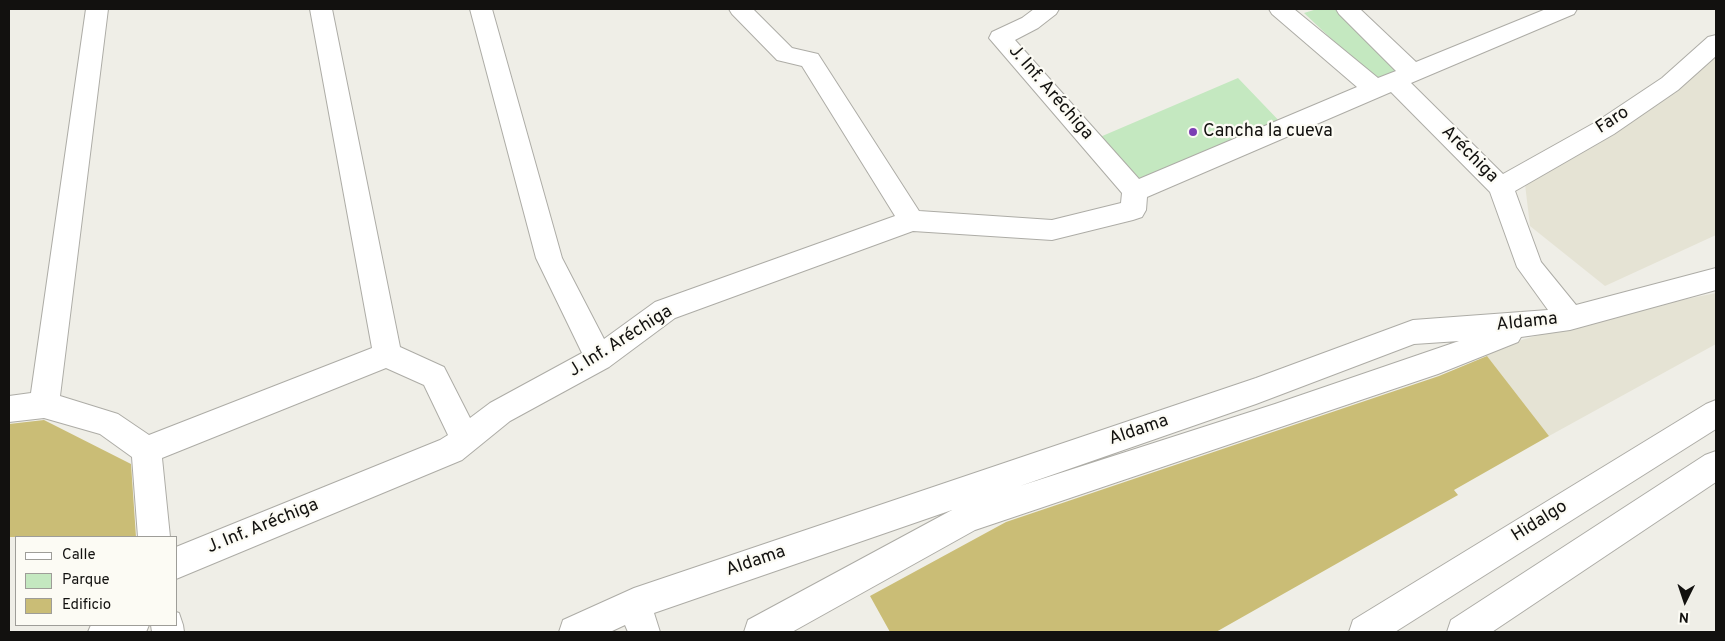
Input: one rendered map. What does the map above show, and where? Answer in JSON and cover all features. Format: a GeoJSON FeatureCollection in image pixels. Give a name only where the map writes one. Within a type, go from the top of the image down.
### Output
{"type":"FeatureCollection","features":[{"type":"Feature","properties":{"kind":"street"},"geometry":{"type":"LineString","coordinates":[[44,405],[97,9]]}},
{"type":"Feature","properties":{"kind":"street"},"geometry":{"type":"LineString","coordinates":[[321,9],[387,355]]}},
{"type":"Feature","properties":{"kind":"street"},"geometry":{"type":"LineString","coordinates":[[481,9],[549,258],[599,358]]}},
{"type":"Feature","properties":{"kind":"street"},"geometry":{"type":"LineString","coordinates":[[740,9],[784,54],[810,60],[912,221]]}},
{"type":"Feature","properties":{"kind":"street","name":"J. Inf. Aréchiga"},"geometry":{"type":"LineString","coordinates":[[178,562],[451,450],[500,412],[599,358],[665,310],[912,221],[1052,230],[1133,210],[1135,191],[1000,38],[1030,23],[1048,9]]}},
{"type":"Feature","properties":{"kind":"street","name":"Aréchiga"},"geometry":{"type":"LineString","coordinates":[[1280,9],[1395,81],[1501,187],[1530,267],[1570,318]]}},
{"type":"Feature","properties":{"kind":"street"},"geometry":{"type":"LineString","coordinates":[[1347,9],[1395,81]]}},
{"type":"Feature","properties":{"kind":"street"},"geometry":{"type":"LineString","coordinates":[[1135,191],[1566,9]]}},
{"type":"Feature","properties":{"kind":"street","name":"Faro"},"geometry":{"type":"LineString","coordinates":[[1501,187],[1605,128],[1670,84],[1716,43]]}},
{"type":"Feature","properties":{"kind":"street","name":"Aldama"},"geometry":{"type":"LineString","coordinates":[[575,632],[639,618],[961,506],[1413,332],[1533,324],[1570,318],[1716,279]]}},
{"type":"Feature","properties":{"kind":"street"},"geometry":{"type":"LineString","coordinates":[[760,632],[961,506],[1275,417],[1438,362],[1533,324]]}},
{"type":"Feature","properties":{"kind":"street"},"geometry":{"type":"LineString","coordinates":[[146,450],[387,355],[434,376],[465,439]]}},
{"type":"Feature","properties":{"kind":"street"},"geometry":{"type":"LineString","coordinates":[[1256,391],[1275,417]]}},
{"type":"Feature","properties":{"kind":"street"},"geometry":{"type":"LineString","coordinates":[[9,409],[44,405],[108,423],[146,450],[154,536]]}},
{"type":"Feature","properties":{"kind":"street","name":"Hidalgo"},"geometry":{"type":"LineString","coordinates":[[1365,632],[1716,413]]}},
{"type":"Feature","properties":{"kind":"street"},"geometry":{"type":"LineString","coordinates":[[1464,632],[1716,465]]}},
{"type":"Feature","properties":{"kind":"street"},"geometry":{"type":"LineString","coordinates":[[104,632],[129,626]]}},
{"type":"Feature","properties":{"kind":"shaded area"},"geometry":{"type":"Polygon","coordinates":[[[1716,53],[1716,235],[1605,286],[1530,226],[1525,184],[1633,117],[1716,53]]]}},
{"type":"Feature","properties":{"kind":"shaded area"},"geometry":{"type":"Polygon","coordinates":[[[1716,293],[1716,344],[1549,436],[1483,351],[1609,315],[1716,293]]]}},
{"type":"Feature","properties":{"kind":"green space"},"geometry":{"type":"Polygon","coordinates":[[[1317,9],[1340,9],[1409,72],[1379,84],[1304,13],[1317,9]]]}},
{"type":"Feature","properties":{"kind":"green space","name":"Cancha la cueva"},"geometry":{"type":"Polygon","coordinates":[[[1238,78],[1285,127],[1142,188],[1100,137],[1238,78]]]}},
{"type":"Feature","properties":{"kind":"building"},"geometry":{"type":"Polygon","coordinates":[[[1487,356],[1549,436],[1454,490],[1458,495],[1216,632],[890,632],[870,596],[1006,522],[1439,376],[1487,356]]]}},
{"type":"Feature","properties":{"kind":"building"},"geometry":{"type":"Polygon","coordinates":[[[44,420],[131,464],[136,536],[9,537],[9,424],[44,420]]]}},
{"type":"Feature","properties":{"kind":"place","name":"Cancha la cueva"},"geometry":{"type":"Point","coordinates":[1193,132]}}]}
